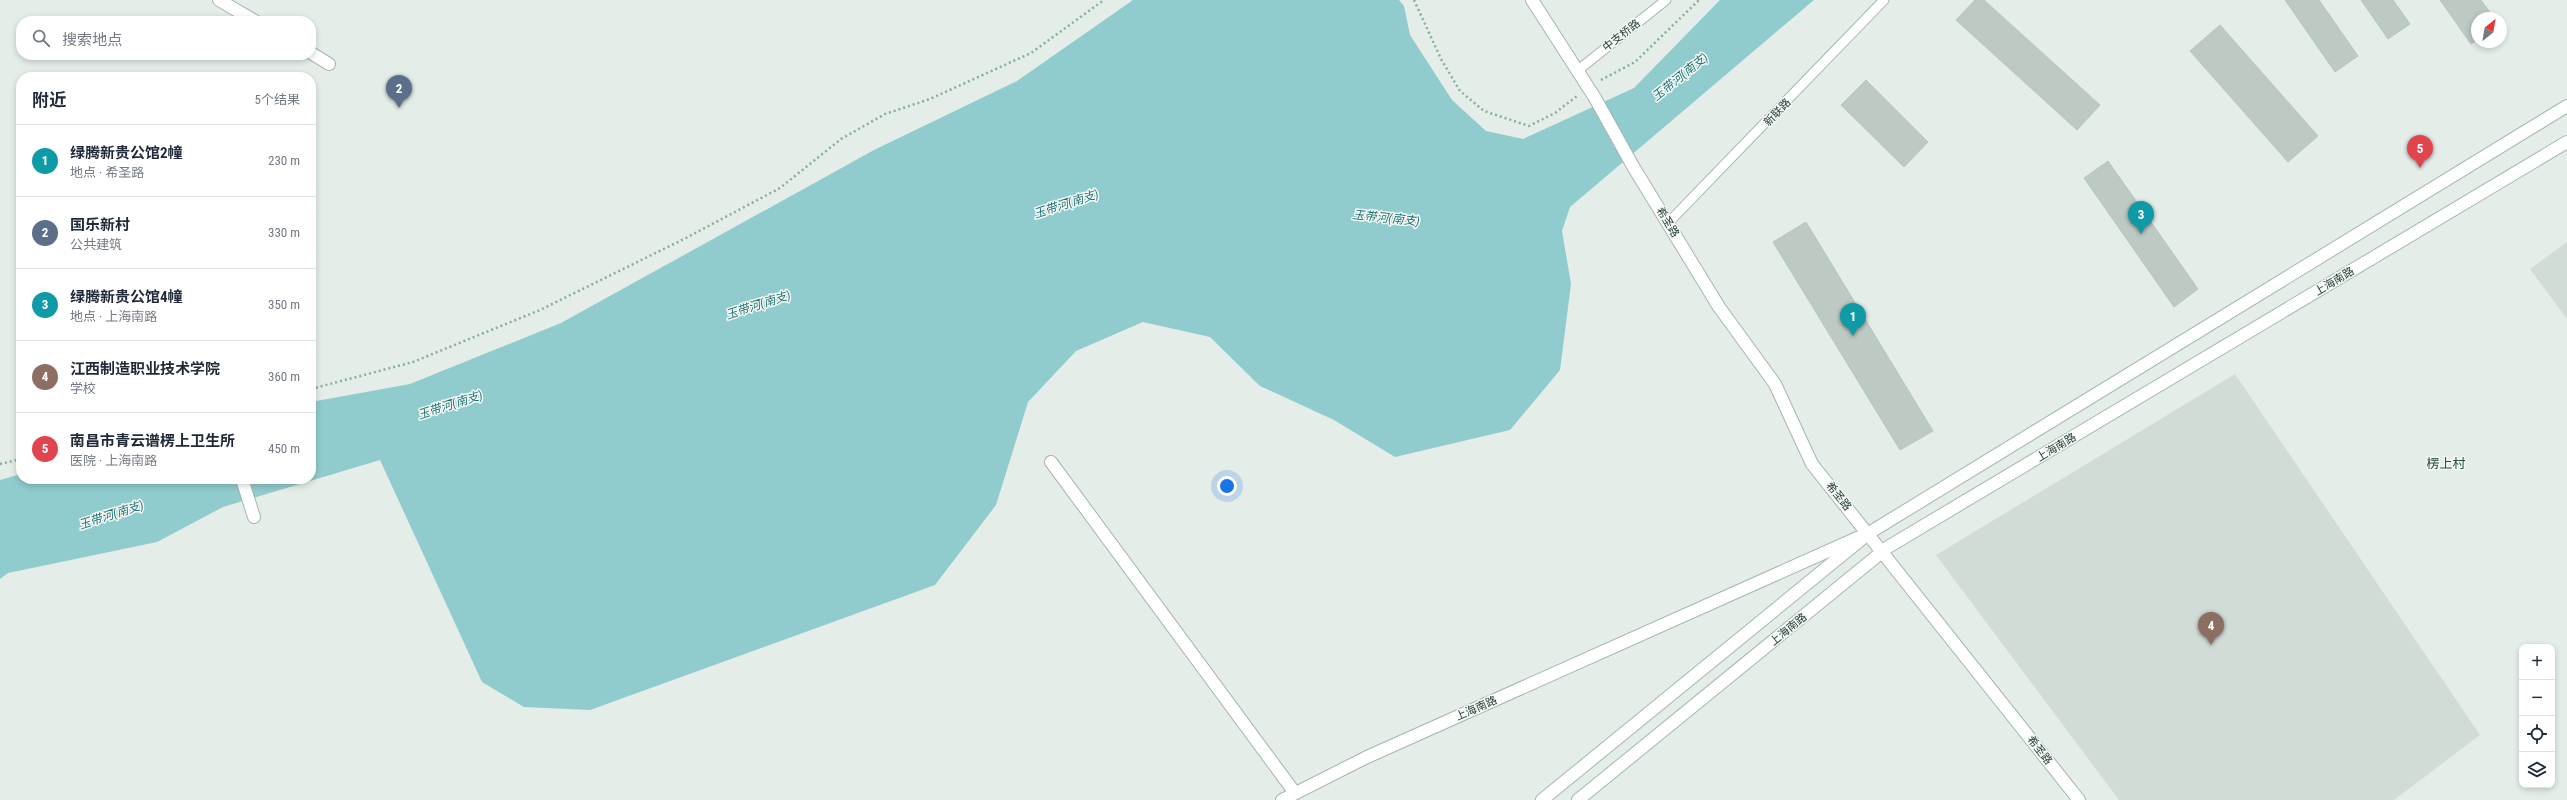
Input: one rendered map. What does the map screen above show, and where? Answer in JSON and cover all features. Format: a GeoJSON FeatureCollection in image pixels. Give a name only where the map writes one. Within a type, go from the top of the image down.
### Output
{"type":"FeatureCollection","features":[{"type":"Feature","properties":{"kind":"main road"},"geometry":{"type":"LineString","coordinates":[[218,0],[246,16]]}},
{"type":"Feature","properties":{"kind":"main road"},"geometry":{"type":"LineString","coordinates":[[1532,0],[1588,88]]}},
{"type":"Feature","properties":{"kind":"main road"},"geometry":{"type":"LineString","coordinates":[[316,56],[329,64]]}},
{"type":"Feature","properties":{"kind":"main road","name":"希圣路"},"geometry":{"type":"LineString","coordinates":[[1588,88],[1634,168],[1719,307],[1776,384],[1812,464],[1869,533],[2079,800]]}},
{"type":"Feature","properties":{"kind":"main road","name":"上海南路"},"geometry":{"type":"LineString","coordinates":[[1282,800],[1367,757],[1869,533],[2567,106]]}},
{"type":"Feature","properties":{"kind":"main road","name":"上海南路"},"geometry":{"type":"LineString","coordinates":[[1578,800],[1883,551],[2567,142]]}},
{"type":"Feature","properties":{"kind":"main road"},"geometry":{"type":"LineString","coordinates":[[1051,462],[1295,793]]}},
{"type":"Feature","properties":{"kind":"main road"},"geometry":{"type":"LineString","coordinates":[[244,484],[254,517]]}},
{"type":"Feature","properties":{"kind":"main road","name":"上海南路"},"geometry":{"type":"LineString","coordinates":[[1542,800],[1869,533]]}},
{"type":"Feature","properties":{"kind":"lane","name":"中支桥路"},"geometry":{"type":"LineString","coordinates":[[1577,71],[1666,0]]}},
{"type":"Feature","properties":{"kind":"lane","name":"新联路"},"geometry":{"type":"LineString","coordinates":[[1668,222],[1884,0]]}},
{"type":"Feature","properties":{"kind":"path"},"geometry":{"type":"LineString","coordinates":[[316,388],[413,362],[540,310],[686,238],[780,188],[841,139],[885,114],[930,99],[1031,53],[1104,0]]}},
{"type":"Feature","properties":{"kind":"path"},"geometry":{"type":"LineString","coordinates":[[1414,0],[1440,59],[1460,91],[1484,111],[1529,126],[1555,113],[1588,88],[1635,62],[1699,0]]}},
{"type":"Feature","properties":{"kind":"path"},"geometry":{"type":"LineString","coordinates":[[0,464],[16,460]]}},
{"type":"Feature","properties":{"kind":"shaded area"},"geometry":{"type":"Polygon","coordinates":[[[2567,242],[2567,319],[2530,269],[2567,242]]]}},
{"type":"Feature","properties":{"kind":"shaded area"},"geometry":{"type":"Polygon","coordinates":[[[2235,374],[2480,735],[2394,800],[2119,800],[1936,555],[2235,374]]]}},
{"type":"Feature","properties":{"kind":"water","name":"玉带河(南支)"},"geometry":{"type":"Polygon","coordinates":[[[1133,0],[1399,0],[1404,6],[1410,35],[1452,100],[1486,131],[1523,139],[1634,88],[1720,0],[1814,0],[1570,207],[1562,231],[1571,284],[1560,370],[1510,430],[1395,457],[1334,420],[1260,386],[1210,337],[1143,322],[1076,351],[1028,402],[996,505],[935,585],[590,710],[524,707],[482,682],[380,460],[316,479],[316,401],[410,384],[561,323],[874,150],[1017,81],[1133,0]]]}},
{"type":"Feature","properties":{"kind":"water","name":"玉带河(南支)"},"geometry":{"type":"Polygon","coordinates":[[[16,475],[16,484],[300,484],[223,507],[157,542],[8,573],[0,579],[0,480],[16,475]]]}},
{"type":"Feature","properties":{"kind":"building"},"geometry":{"type":"Polygon","coordinates":[[[1975,0],[1984,0],[2100,105],[2077,130],[1956,20],[1975,0]]]}},
{"type":"Feature","properties":{"kind":"building"},"geometry":{"type":"Polygon","coordinates":[[[2285,0],[2319,0],[2358,56],[2335,72],[2285,0]]]}},
{"type":"Feature","properties":{"kind":"building"},"geometry":{"type":"Polygon","coordinates":[[[2361,0],[2393,0],[2410,24],[2388,39],[2361,0]]]}},
{"type":"Feature","properties":{"kind":"building"},"geometry":{"type":"Polygon","coordinates":[[[2440,0],[2481,0],[2490,12],[2471,12],[2471,44],[2440,0]]]}},
{"type":"Feature","properties":{"kind":"building"},"geometry":{"type":"Polygon","coordinates":[[[2220,25],[2318,136],[2288,162],[2190,51],[2220,25]]]}},
{"type":"Feature","properties":{"kind":"building"},"geometry":{"type":"Polygon","coordinates":[[[1866,80],[1928,142],[1904,167],[1841,105],[1866,80]]]}},
{"type":"Feature","properties":{"kind":"building"},"geometry":{"type":"Polygon","coordinates":[[[2108,161],[2198,289],[2174,307],[2084,178],[2108,161]]]}},
{"type":"Feature","properties":{"kind":"building"},"geometry":{"type":"Polygon","coordinates":[[[1806,222],[1933,431],[1900,450],[1773,242],[1806,222]]]}},
{"type":"Feature","properties":{"kind":"place","name":"国乐新村"},"geometry":{"type":"Point","coordinates":[399,108]}},
{"type":"Feature","properties":{"kind":"place","name":"南昌市青云谱楞上卫生所"},"geometry":{"type":"Point","coordinates":[2420,168]}},
{"type":"Feature","properties":{"kind":"place","name":"绿腾新贵公馆4幢"},"geometry":{"type":"Point","coordinates":[2141,234]}},
{"type":"Feature","properties":{"kind":"place","name":"绿腾新贵公馆2幢"},"geometry":{"type":"Point","coordinates":[1853,336]}},
{"type":"Feature","properties":{"kind":"place","name":"江西制造职业技术学院"},"geometry":{"type":"Point","coordinates":[2211,645]}},
{"type":"Feature","properties":{"kind":"district","name":"楞上村"},"geometry":{"type":"Point","coordinates":[2446,463]}}]}
